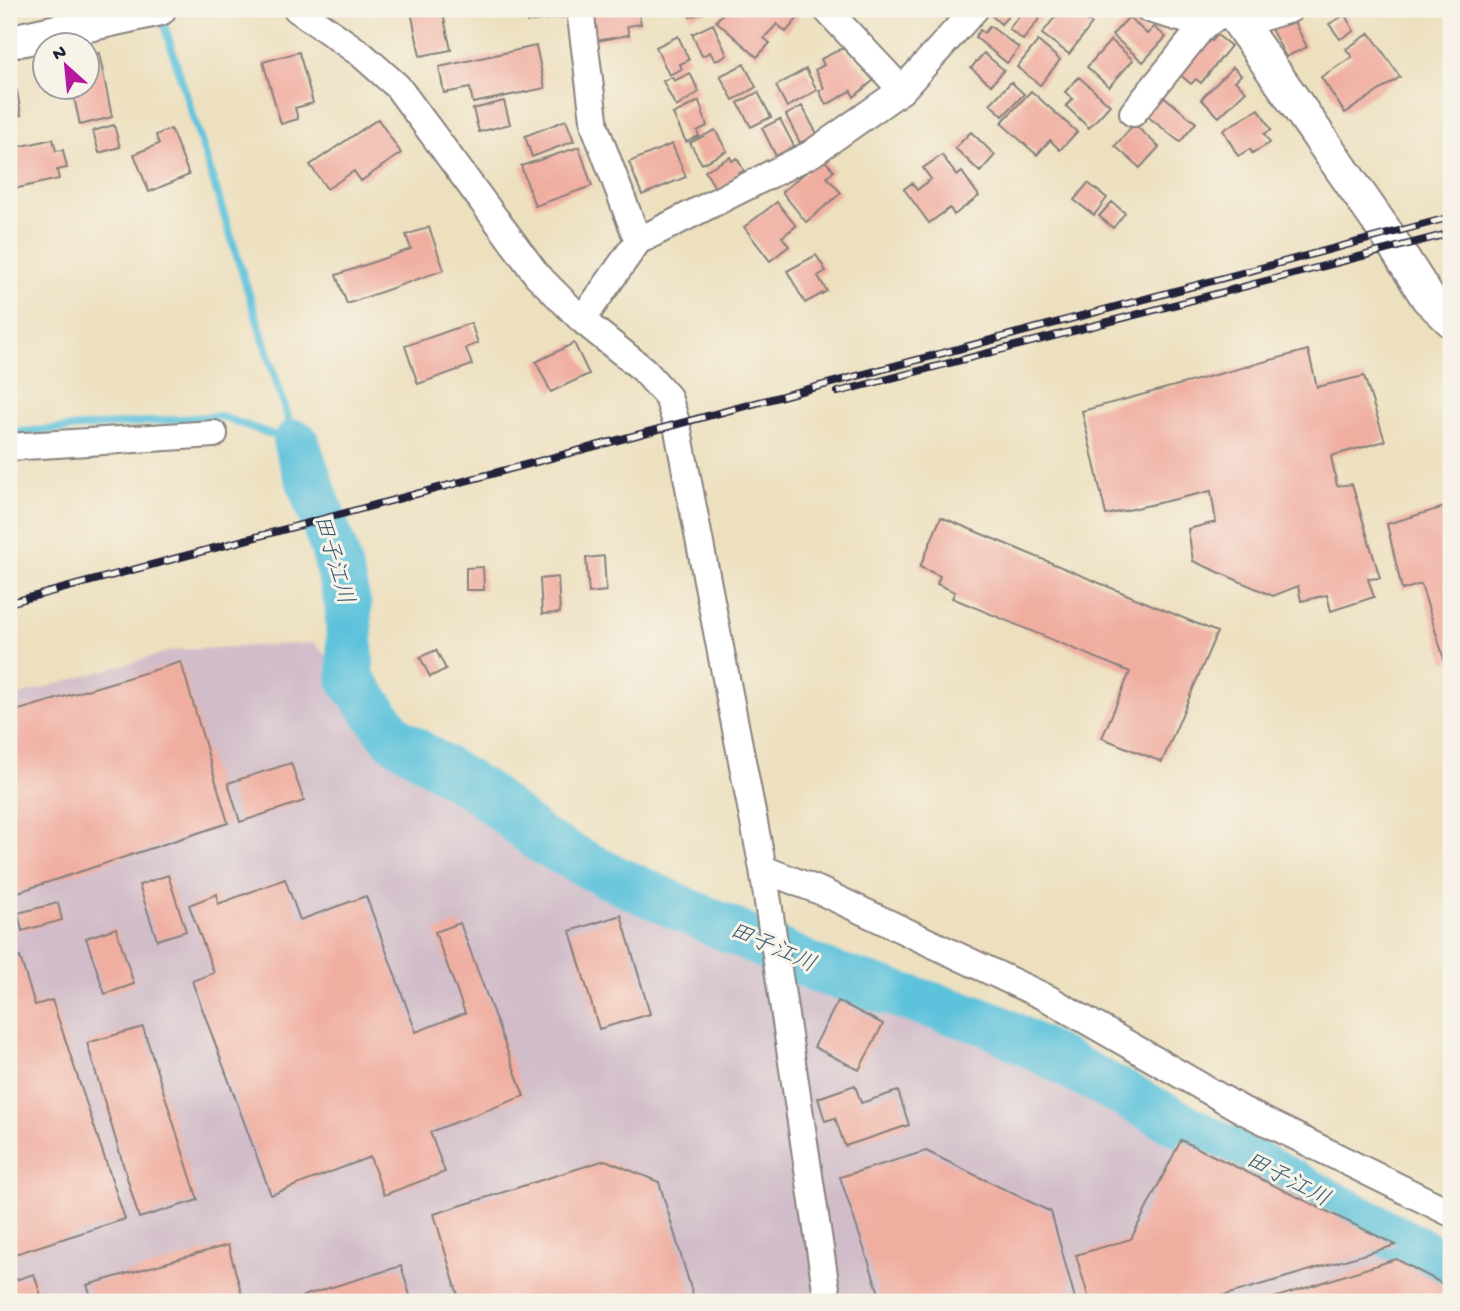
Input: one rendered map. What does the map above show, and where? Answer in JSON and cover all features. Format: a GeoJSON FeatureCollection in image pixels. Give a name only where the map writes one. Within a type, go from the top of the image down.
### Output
{"type":"FeatureCollection","features":[{"type":"Feature","properties":{"kind":"street"},"geometry":{"type":"LineString","coordinates":[[9,43],[159,9]]}},
{"type":"Feature","properties":{"kind":"street"},"geometry":{"type":"LineString","coordinates":[[297,9],[361,54],[397,86],[537,275],[582,320],[644,370],[668,397],[677,425],[762,869],[828,1302]]}},
{"type":"Feature","properties":{"kind":"street"},"geometry":{"type":"LineString","coordinates":[[580,9],[595,127],[638,241]]}},
{"type":"Feature","properties":{"kind":"street"},"geometry":{"type":"LineString","coordinates":[[826,9],[902,90]]}},
{"type":"Feature","properties":{"kind":"street"},"geometry":{"type":"LineString","coordinates":[[582,320],[638,241],[811,154],[902,90],[975,9]]}},
{"type":"Feature","properties":{"kind":"street"},"geometry":{"type":"LineString","coordinates":[[1149,9],[1227,17],[1290,9]]}},
{"type":"Feature","properties":{"kind":"street"},"geometry":{"type":"LineString","coordinates":[[1133,113],[1227,17]]}},
{"type":"Feature","properties":{"kind":"street"},"geometry":{"type":"LineString","coordinates":[[1227,17],[1387,234],[1428,298],[1451,320]]}},
{"type":"Feature","properties":{"kind":"street"},"geometry":{"type":"LineString","coordinates":[[9,447],[214,434]]}},
{"type":"Feature","properties":{"kind":"street"},"geometry":{"type":"LineString","coordinates":[[762,869],[820,891],[1049,999],[1244,1111],[1451,1213]]}},
{"type":"Feature","properties":{"kind":"shaded area"},"geometry":{"type":"Polygon","coordinates":[[[314,643],[421,752],[598,877],[795,940],[1186,1131],[1451,1274],[1451,1302],[9,1302],[9,698],[175,650],[314,643]]]}},
{"type":"Feature","properties":{"kind":"building"},"geometry":{"type":"Polygon","coordinates":[[[442,9],[451,50],[420,56],[411,11],[442,9]]]}},
{"type":"Feature","properties":{"kind":"building"},"geometry":{"type":"Polygon","coordinates":[[[525,9],[564,9],[566,17],[527,22],[525,9]]]}},
{"type":"Feature","properties":{"kind":"building"},"geometry":{"type":"Polygon","coordinates":[[[590,9],[638,9],[641,24],[627,26],[629,35],[596,41],[590,9]]]}},
{"type":"Feature","properties":{"kind":"building"},"geometry":{"type":"Polygon","coordinates":[[[688,9],[716,9],[690,17],[688,9]]]}},
{"type":"Feature","properties":{"kind":"building"},"geometry":{"type":"Polygon","coordinates":[[[727,9],[789,9],[799,17],[786,32],[777,24],[764,38],[770,43],[757,57],[716,21],[727,9]]]}},
{"type":"Feature","properties":{"kind":"building"},"geometry":{"type":"Polygon","coordinates":[[[984,9],[1015,9],[1001,24],[984,9]]]}},
{"type":"Feature","properties":{"kind":"building"},"geometry":{"type":"Polygon","coordinates":[[[1024,9],[1045,11],[1023,40],[1009,29],[1024,9]]]}},
{"type":"Feature","properties":{"kind":"building"},"geometry":{"type":"Polygon","coordinates":[[[1061,9],[1072,9],[1092,24],[1069,54],[1042,34],[1061,9]]]}},
{"type":"Feature","properties":{"kind":"building"},"geometry":{"type":"Polygon","coordinates":[[[1345,15],[1354,31],[1340,39],[1329,24],[1345,15]]]}},
{"type":"Feature","properties":{"kind":"building"},"geometry":{"type":"Polygon","coordinates":[[[1129,17],[1147,34],[1154,27],[1166,37],[1143,62],[1112,35],[1129,17]]]}},
{"type":"Feature","properties":{"kind":"building"},"geometry":{"type":"Polygon","coordinates":[[[1292,18],[1307,47],[1286,57],[1271,29],[1292,18]]]}},
{"type":"Feature","properties":{"kind":"building"},"geometry":{"type":"Polygon","coordinates":[[[713,24],[727,55],[715,61],[710,52],[702,56],[692,34],[713,24]]]}},
{"type":"Feature","properties":{"kind":"building"},"geometry":{"type":"Polygon","coordinates":[[[990,26],[1019,48],[1007,63],[975,37],[980,30],[984,33],[990,26]]]}},
{"type":"Feature","properties":{"kind":"building"},"geometry":{"type":"Polygon","coordinates":[[[1370,33],[1400,77],[1345,113],[1321,77],[1352,57],[1346,49],[1370,33]]]}},
{"type":"Feature","properties":{"kind":"building"},"geometry":{"type":"Polygon","coordinates":[[[1217,35],[1231,46],[1201,83],[1196,79],[1191,84],[1177,72],[1206,36],[1212,41],[1217,35]]]}},
{"type":"Feature","properties":{"kind":"building"},"geometry":{"type":"Polygon","coordinates":[[[678,36],[689,60],[680,64],[682,69],[669,75],[656,47],[678,36]]]}},
{"type":"Feature","properties":{"kind":"building"},"geometry":{"type":"Polygon","coordinates":[[[1111,40],[1133,60],[1109,87],[1087,67],[1111,40]]]}},
{"type":"Feature","properties":{"kind":"building"},"geometry":{"type":"Polygon","coordinates":[[[1038,41],[1060,60],[1040,85],[1017,67],[1038,41]]]}},
{"type":"Feature","properties":{"kind":"building"},"geometry":{"type":"Polygon","coordinates":[[[536,46],[545,88],[473,103],[470,88],[444,93],[439,67],[536,46]]]}},
{"type":"Feature","properties":{"kind":"building"},"geometry":{"type":"Polygon","coordinates":[[[843,48],[874,80],[854,97],[851,91],[826,105],[819,91],[824,88],[815,70],[824,65],[821,59],[843,48]]]}},
{"type":"Feature","properties":{"kind":"building"},"geometry":{"type":"Polygon","coordinates":[[[299,52],[313,103],[295,108],[298,119],[281,124],[263,62],[299,52]]]}},
{"type":"Feature","properties":{"kind":"building"},"geometry":{"type":"Polygon","coordinates":[[[984,53],[1004,70],[991,85],[971,68],[984,53]]]}},
{"type":"Feature","properties":{"kind":"building"},"geometry":{"type":"Polygon","coordinates":[[[744,64],[756,87],[733,100],[720,76],[744,64]]]}},
{"type":"Feature","properties":{"kind":"building"},"geometry":{"type":"Polygon","coordinates":[[[1233,67],[1241,75],[1235,81],[1246,91],[1219,117],[1201,99],[1233,67]]]}},
{"type":"Feature","properties":{"kind":"building"},"geometry":{"type":"Polygon","coordinates":[[[102,68],[112,117],[80,125],[75,102],[102,102],[102,68]]]}},
{"type":"Feature","properties":{"kind":"building"},"geometry":{"type":"Polygon","coordinates":[[[806,69],[817,90],[787,107],[776,86],[806,69]]]}},
{"type":"Feature","properties":{"kind":"building"},"geometry":{"type":"Polygon","coordinates":[[[690,73],[699,92],[676,107],[663,81],[672,77],[674,81],[690,73]]]}},
{"type":"Feature","properties":{"kind":"building"},"geometry":{"type":"Polygon","coordinates":[[[1079,77],[1110,105],[1089,128],[1066,106],[1073,99],[1065,92],[1079,77]]]}},
{"type":"Feature","properties":{"kind":"building"},"geometry":{"type":"Polygon","coordinates":[[[1011,82],[1024,94],[1003,116],[990,104],[1011,82]]]}},
{"type":"Feature","properties":{"kind":"building"},"geometry":{"type":"Polygon","coordinates":[[[17,91],[21,115],[9,117],[9,93],[17,91]]]}},
{"type":"Feature","properties":{"kind":"building"},"geometry":{"type":"Polygon","coordinates":[[[1031,91],[1077,132],[1060,150],[1050,140],[1037,155],[1001,123],[1031,91]]]}},
{"type":"Feature","properties":{"kind":"building"},"geometry":{"type":"Polygon","coordinates":[[[758,92],[771,117],[751,127],[738,103],[758,92]]]}},
{"type":"Feature","properties":{"kind":"building"},"geometry":{"type":"Polygon","coordinates":[[[1162,95],[1196,123],[1180,142],[1146,115],[1162,95]]]}},
{"type":"Feature","properties":{"kind":"building"},"geometry":{"type":"Polygon","coordinates":[[[504,101],[510,124],[479,132],[473,109],[504,101]]]}},
{"type":"Feature","properties":{"kind":"building"},"geometry":{"type":"Polygon","coordinates":[[[699,101],[707,126],[697,131],[699,136],[686,142],[673,114],[699,101]]]}},
{"type":"Feature","properties":{"kind":"building"},"geometry":{"type":"Polygon","coordinates":[[[802,106],[817,134],[800,143],[786,115],[802,106]]]}},
{"type":"Feature","properties":{"kind":"building"},"geometry":{"type":"Polygon","coordinates":[[[1259,109],[1271,130],[1264,134],[1270,143],[1252,153],[1250,149],[1238,156],[1223,130],[1259,109]]]}},
{"type":"Feature","properties":{"kind":"building"},"geometry":{"type":"Polygon","coordinates":[[[378,119],[401,153],[361,181],[354,171],[327,189],[310,165],[378,119]]]}},
{"type":"Feature","properties":{"kind":"building"},"geometry":{"type":"Polygon","coordinates":[[[780,119],[794,146],[776,156],[762,128],[780,119]]]}},
{"type":"Feature","properties":{"kind":"building"},"geometry":{"type":"Polygon","coordinates":[[[566,120],[574,141],[532,157],[525,136],[566,120]]]}},
{"type":"Feature","properties":{"kind":"building"},"geometry":{"type":"Polygon","coordinates":[[[1134,124],[1159,147],[1140,168],[1115,146],[1134,124]]]}},
{"type":"Feature","properties":{"kind":"building"},"geometry":{"type":"Polygon","coordinates":[[[114,125],[120,147],[99,153],[93,131],[114,125]]]}},
{"type":"Feature","properties":{"kind":"building"},"geometry":{"type":"Polygon","coordinates":[[[171,129],[189,175],[149,192],[134,154],[159,144],[156,135],[171,129]]]}},
{"type":"Feature","properties":{"kind":"building"},"geometry":{"type":"Polygon","coordinates":[[[715,130],[727,151],[702,164],[690,143],[715,130]]]}},
{"type":"Feature","properties":{"kind":"building"},"geometry":{"type":"Polygon","coordinates":[[[971,132],[995,155],[980,172],[955,148],[971,132]]]}},
{"type":"Feature","properties":{"kind":"building"},"geometry":{"type":"Polygon","coordinates":[[[53,139],[56,151],[63,150],[67,168],[57,170],[59,179],[9,190],[9,149],[53,139]]]}},
{"type":"Feature","properties":{"kind":"building"},"geometry":{"type":"Polygon","coordinates":[[[672,144],[686,177],[642,195],[629,162],[672,144]]]}},
{"type":"Feature","properties":{"kind":"building"},"geometry":{"type":"Polygon","coordinates":[[[579,147],[592,186],[535,206],[521,166],[579,147]]]}},
{"type":"Feature","properties":{"kind":"building"},"geometry":{"type":"Polygon","coordinates":[[[942,155],[957,176],[962,172],[979,196],[954,215],[950,208],[929,223],[904,189],[912,183],[917,190],[931,179],[923,168],[942,155]]]}},
{"type":"Feature","properties":{"kind":"building"},"geometry":{"type":"Polygon","coordinates":[[[730,157],[732,161],[737,158],[744,171],[739,173],[741,177],[717,191],[705,171],[730,157]]]}},
{"type":"Feature","properties":{"kind":"building"},"geometry":{"type":"Polygon","coordinates":[[[823,158],[834,171],[827,177],[841,193],[806,222],[782,192],[823,158]]]}},
{"type":"Feature","properties":{"kind":"building"},"geometry":{"type":"Polygon","coordinates":[[[1088,183],[1107,198],[1094,215],[1074,200],[1088,183]]]}},
{"type":"Feature","properties":{"kind":"building"},"geometry":{"type":"Polygon","coordinates":[[[777,202],[796,226],[782,237],[789,246],[770,261],[744,227],[777,202]]]}},
{"type":"Feature","properties":{"kind":"building"},"geometry":{"type":"Polygon","coordinates":[[[1112,202],[1125,213],[1113,228],[1099,216],[1112,202]]]}},
{"type":"Feature","properties":{"kind":"building"},"geometry":{"type":"Polygon","coordinates":[[[429,227],[444,270],[347,304],[336,275],[411,249],[406,235],[429,227]]]}},
{"type":"Feature","properties":{"kind":"building"},"geometry":{"type":"Polygon","coordinates":[[[816,255],[826,271],[818,276],[827,291],[805,303],[787,271],[816,255]]]}},
{"type":"Feature","properties":{"kind":"building"},"geometry":{"type":"Polygon","coordinates":[[[471,323],[478,343],[466,348],[472,365],[418,384],[405,346],[471,323]]]}},
{"type":"Feature","properties":{"kind":"building"},"geometry":{"type":"Polygon","coordinates":[[[574,343],[589,374],[551,392],[536,362],[574,343]]]}},
{"type":"Feature","properties":{"kind":"building"},"geometry":{"type":"Polygon","coordinates":[[[1308,350],[1317,387],[1364,376],[1385,441],[1331,456],[1337,486],[1352,484],[1380,578],[1368,579],[1374,597],[1331,611],[1327,595],[1301,601],[1298,586],[1273,596],[1193,561],[1188,529],[1216,522],[1211,491],[1106,515],[1082,411],[1308,350]]]}},
{"type":"Feature","properties":{"kind":"building"},"geometry":{"type":"Polygon","coordinates":[[[1451,505],[1451,661],[1445,662],[1421,584],[1402,590],[1387,524],[1451,505]]]}},
{"type":"Feature","properties":{"kind":"building"},"geometry":{"type":"Polygon","coordinates":[[[941,517],[1217,632],[1162,762],[1102,738],[1130,672],[952,598],[955,592],[937,584],[940,576],[920,567],[941,517]]]}},
{"type":"Feature","properties":{"kind":"building"},"geometry":{"type":"Polygon","coordinates":[[[604,556],[606,591],[589,593],[586,558],[604,556]]]}},
{"type":"Feature","properties":{"kind":"building"},"geometry":{"type":"Polygon","coordinates":[[[483,567],[484,590],[466,590],[466,568],[483,567]]]}},
{"type":"Feature","properties":{"kind":"building"},"geometry":{"type":"Polygon","coordinates":[[[558,577],[560,613],[542,614],[540,579],[558,577]]]}},
{"type":"Feature","properties":{"kind":"building"},"geometry":{"type":"Polygon","coordinates":[[[436,650],[446,669],[430,677],[420,657],[436,650]]]}},
{"type":"Feature","properties":{"kind":"building"},"geometry":{"type":"Polygon","coordinates":[[[181,662],[228,823],[9,895],[9,713],[181,662]]]}},
{"type":"Feature","properties":{"kind":"building"},"geometry":{"type":"Polygon","coordinates":[[[291,763],[304,801],[240,822],[228,783],[291,763]]]}},
{"type":"Feature","properties":{"kind":"building"},"geometry":{"type":"Polygon","coordinates":[[[168,875],[186,931],[157,940],[139,885],[168,875]]]}},
{"type":"Feature","properties":{"kind":"building"},"geometry":{"type":"Polygon","coordinates":[[[285,879],[300,920],[366,896],[416,1032],[465,1013],[435,932],[460,923],[524,1096],[430,1132],[445,1172],[384,1195],[370,1157],[271,1195],[192,981],[214,973],[189,905],[217,894],[218,904],[285,879]]]}},
{"type":"Feature","properties":{"kind":"building"},"geometry":{"type":"Polygon","coordinates":[[[58,903],[62,920],[22,931],[18,913],[58,903]]]}},
{"type":"Feature","properties":{"kind":"building"},"geometry":{"type":"Polygon","coordinates":[[[621,915],[650,1014],[599,1029],[570,931],[621,915]]]}},
{"type":"Feature","properties":{"kind":"building"},"geometry":{"type":"Polygon","coordinates":[[[116,928],[134,984],[105,994],[86,938],[116,928]]]}},
{"type":"Feature","properties":{"kind":"building"},"geometry":{"type":"Polygon","coordinates":[[[20,957],[35,1005],[52,1000],[125,1219],[9,1256],[9,960],[20,957]]]}},
{"type":"Feature","properties":{"kind":"building"},"geometry":{"type":"Polygon","coordinates":[[[838,1001],[883,1024],[859,1070],[814,1047],[838,1001]]]}},
{"type":"Feature","properties":{"kind":"building"},"geometry":{"type":"Polygon","coordinates":[[[143,1027],[198,1200],[139,1218],[87,1043],[143,1027]]]}},
{"type":"Feature","properties":{"kind":"building"},"geometry":{"type":"Polygon","coordinates":[[[855,1085],[861,1103],[898,1091],[909,1125],[845,1146],[835,1118],[825,1121],[818,1098],[855,1085]]]}},
{"type":"Feature","properties":{"kind":"building"},"geometry":{"type":"Polygon","coordinates":[[[1181,1140],[1396,1245],[1202,1302],[1090,1302],[1076,1255],[1131,1239],[1181,1140]]]}},
{"type":"Feature","properties":{"kind":"building"},"geometry":{"type":"Polygon","coordinates":[[[926,1151],[1051,1212],[1076,1302],[882,1302],[840,1177],[926,1151]]]}},
{"type":"Feature","properties":{"kind":"building"},"geometry":{"type":"Polygon","coordinates":[[[605,1160],[659,1182],[695,1302],[460,1302],[434,1214],[605,1160]]]}},
{"type":"Feature","properties":{"kind":"building"},"geometry":{"type":"Polygon","coordinates":[[[228,1245],[244,1302],[93,1302],[87,1285],[228,1245]]]}},
{"type":"Feature","properties":{"kind":"building"},"geometry":{"type":"Polygon","coordinates":[[[1396,1259],[1451,1288],[1451,1302],[1261,1302],[1396,1259]]]}},
{"type":"Feature","properties":{"kind":"building"},"geometry":{"type":"Polygon","coordinates":[[[401,1266],[412,1302],[305,1302],[303,1296],[401,1266]]]}},
{"type":"Feature","properties":{"kind":"building"},"geometry":{"type":"Polygon","coordinates":[[[34,1274],[43,1302],[9,1302],[9,1282],[34,1274]]]}},
{"type":"Feature","properties":{"kind":"waterway"},"geometry":{"type":"LineString","coordinates":[[161,15],[296,443]]}},
{"type":"Feature","properties":{"kind":"waterway"},"geometry":{"type":"LineString","coordinates":[[9,433],[219,416],[296,443]]}},
{"type":"Feature","properties":{"kind":"waterway","name":"田子江川"},"geometry":{"type":"LineString","coordinates":[[296,443],[335,553],[348,605],[351,680],[394,738],[482,792],[542,841],[607,875],[824,972],[989,1023],[1451,1267]]}},
{"type":"Feature","properties":{"kind":"railway"},"geometry":{"type":"LineString","coordinates":[[9,603],[1451,217]]}},
{"type":"Feature","properties":{"kind":"railway"},"geometry":{"type":"LineString","coordinates":[[838,392],[1451,233]]}}]}
